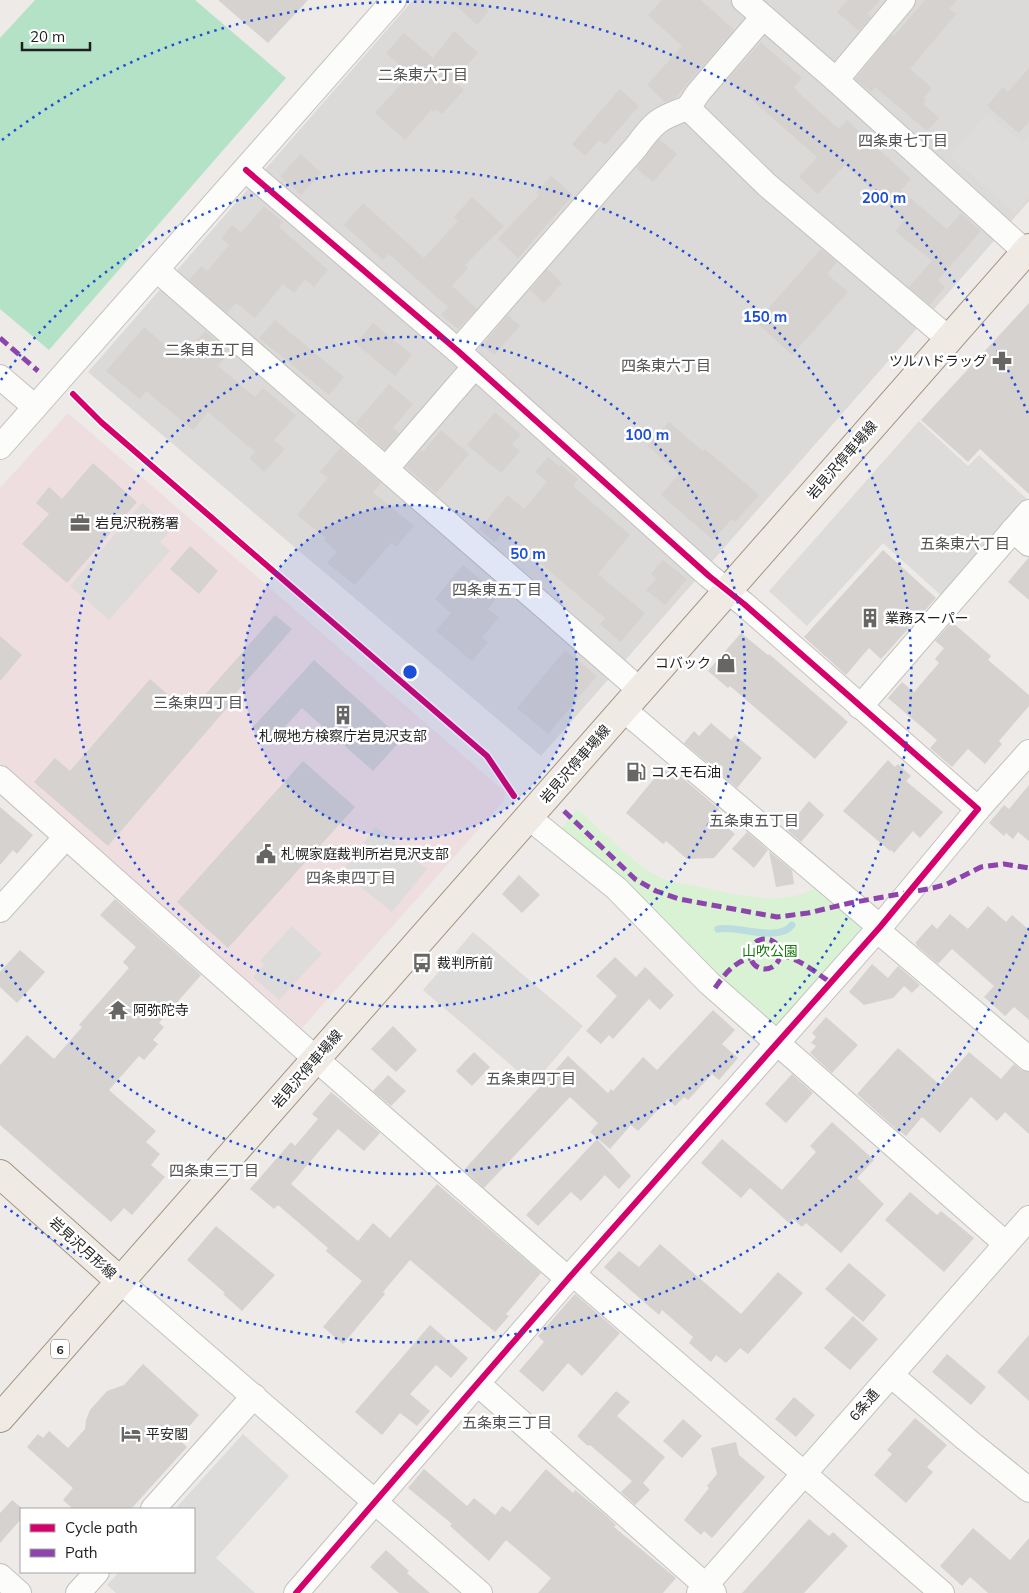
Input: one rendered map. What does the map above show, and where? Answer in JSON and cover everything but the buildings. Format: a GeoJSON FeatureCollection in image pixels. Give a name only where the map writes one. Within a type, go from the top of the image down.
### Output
{"type":"FeatureCollection","features":[{"type":"Feature","properties":{"kind":"main road","name":"岩見沢停車場線"},"geometry":{"type":"LineString","coordinates":[[120,1281],[727,590],[1028,252]]}},
{"type":"Feature","properties":{"kind":"main road","name":"岩見沢月形線"},"geometry":{"type":"LineString","coordinates":[[0,1174],[120,1281],[0,1418]]}},
{"type":"Feature","properties":{"kind":"street"},"geometry":{"type":"LineString","coordinates":[[0,447],[394,0]]}},
{"type":"Feature","properties":{"kind":"street"},"geometry":{"type":"LineString","coordinates":[[744,0],[1028,252]]}},
{"type":"Feature","properties":{"kind":"street"},"geometry":{"type":"LineString","coordinates":[[836,80],[903,0]]}},
{"type":"Feature","properties":{"kind":"street"},"geometry":{"type":"LineString","coordinates":[[386,469],[466,359],[651,126],[668,115],[688,108],[698,93],[763,17]]}},
{"type":"Feature","properties":{"kind":"street"},"geometry":{"type":"LineString","coordinates":[[688,108],[767,185],[949,339]]}},
{"type":"Feature","properties":{"kind":"street"},"geometry":{"type":"LineString","coordinates":[[246,170],[466,359],[709,576],[978,809]]}},
{"type":"Feature","properties":{"kind":"street"},"geometry":{"type":"LineString","coordinates":[[157,270],[386,469],[879,928],[1029,1059]]}},
{"type":"Feature","properties":{"kind":"street"},"geometry":{"type":"LineString","coordinates":[[0,377],[34,407]]}},
{"type":"Feature","properties":{"kind":"street"},"geometry":{"type":"LineString","coordinates":[[860,707],[1021,537],[1029,512]]}},
{"type":"Feature","properties":{"kind":"street"},"geometry":{"type":"LineString","coordinates":[[296,1593],[571,1276],[879,928],[978,809],[1029,752]]}},
{"type":"Feature","properties":{"kind":"street"},"geometry":{"type":"LineString","coordinates":[[0,778],[316,1059],[805,1473],[942,1593]]}},
{"type":"Feature","properties":{"kind":"street"},"geometry":{"type":"LineString","coordinates":[[528,818],[616,888],[709,983],[1006,1244]]}},
{"type":"Feature","properties":{"kind":"street"},"geometry":{"type":"LineString","coordinates":[[0,910],[66,836]]}},
{"type":"Feature","properties":{"kind":"street","name":"6条通"},"geometry":{"type":"LineString","coordinates":[[706,1591],[805,1473],[1029,1218]]}},
{"type":"Feature","properties":{"kind":"street"},"geometry":{"type":"LineString","coordinates":[[120,1281],[480,1593]]}},
{"type":"Feature","properties":{"kind":"street"},"geometry":{"type":"LineString","coordinates":[[891,1374],[1029,1490]]}},
{"type":"Feature","properties":{"kind":"street"},"geometry":{"type":"LineString","coordinates":[[478,1384],[706,1591]]}},
{"type":"Feature","properties":{"kind":"street"},"geometry":{"type":"LineString","coordinates":[[153,1508],[254,1396]]}},
{"type":"Feature","properties":{"kind":"street"},"geometry":{"type":"LineString","coordinates":[[78,1593],[96,1573]]}},
{"type":"Feature","properties":{"kind":"street"},"geometry":{"type":"LineString","coordinates":[[0,1576],[19,1593]]}},
{"type":"Feature","properties":{"kind":"shaded area"},"geometry":{"type":"Polygon","coordinates":[[[413,0],[1029,0],[1029,201],[541,756],[88,372],[413,0]]]}},
{"type":"Feature","properties":{"kind":"shaded area"},"geometry":{"type":"Polygon","coordinates":[[[987,113],[1022,143],[1029,135],[1029,197],[1015,213],[950,156],[987,113]]]}},
{"type":"Feature","properties":{"kind":"shaded area"},"geometry":{"type":"Polygon","coordinates":[[[68,413],[505,792],[504,801],[302,1028],[0,764],[0,488],[68,413]]]}},
{"type":"Feature","properties":{"kind":"shaded area"},"geometry":{"type":"Polygon","coordinates":[[[919,421],[968,466],[979,455],[1027,499],[943,597],[883,543],[807,626],[769,591],[919,421]]]}},
{"type":"Feature","properties":{"kind":"shaded area"},"geometry":{"type":"Polygon","coordinates":[[[142,503],[172,528],[160,542],[170,551],[109,620],[70,586],[142,503]]]}},
{"type":"Feature","properties":{"kind":"shaded area"},"geometry":{"type":"Polygon","coordinates":[[[376,827],[427,869],[392,912],[341,871],[376,827]]]}},
{"type":"Feature","properties":{"kind":"shaded area"},"geometry":{"type":"Polygon","coordinates":[[[292,926],[322,954],[279,1000],[253,977],[264,965],[260,961],[292,926]]]}},
{"type":"Feature","properties":{"kind":"shaded area"},"geometry":{"type":"Polygon","coordinates":[[[473,932],[583,1026],[533,1084],[423,990],[473,932]]]}},
{"type":"Feature","properties":{"kind":"shaded area"},"geometry":{"type":"Polygon","coordinates":[[[243,1434],[289,1476],[216,1558],[255,1593],[116,1593],[107,1585],[118,1573],[195,1573],[195,1508],[176,1508],[243,1434]]]}},
{"type":"Feature","properties":{"kind":"green space"},"geometry":{"type":"Polygon","coordinates":[[[35,0],[195,0],[286,78],[49,350],[0,309],[0,38],[35,0]]]}},
{"type":"Feature","properties":{"kind":"green space","name":"山吹公園"},"geometry":{"type":"Polygon","coordinates":[[[577,809],[628,855],[663,879],[759,898],[790,897],[805,893],[819,886],[865,924],[775,1026],[720,981],[560,830],[577,809]]]}},
{"type":"Feature","properties":{"kind":"waterway"},"geometry":{"type":"LineString","coordinates":[[718,929],[726,928],[777,933],[786,930],[792,925]]}},
{"type":"Feature","properties":{"kind":"marked path"},"geometry":{"type":"LineString","coordinates":[[0,338],[38,371]]}},
{"type":"Feature","properties":{"kind":"marked path"},"geometry":{"type":"LineString","coordinates":[[564,811],[635,879],[656,891],[679,899],[777,917],[808,913],[850,903],[933,888],[947,884],[981,867],[1004,864],[1029,868]]}},
{"type":"Feature","properties":{"kind":"marked path"},"geometry":{"type":"LineString","coordinates":[[765,939],[776,943],[780,954],[776,965],[765,969],[754,965],[750,954],[754,943],[765,939]]}},
{"type":"Feature","properties":{"kind":"marked path"},"geometry":{"type":"LineString","coordinates":[[780,955],[801,963],[830,982]]}},
{"type":"Feature","properties":{"kind":"marked path"},"geometry":{"type":"LineString","coordinates":[[715,988],[734,966],[750,958]]}},
{"type":"Feature","properties":{"kind":"cycle path"},"geometry":{"type":"LineString","coordinates":[[246,170],[458,351],[709,576],[744,604],[978,809],[880,927],[568,1279],[296,1593]]}},
{"type":"Feature","properties":{"kind":"cycle path"},"geometry":{"type":"LineString","coordinates":[[73,394],[101,422],[487,756],[514,796]]}},
{"type":"Feature","properties":{"kind":"place","name":"ツルハドラッグ"},"geometry":{"type":"Point","coordinates":[1002,361]}},
{"type":"Feature","properties":{"kind":"place","name":"岩見沢税務署"},"geometry":{"type":"Point","coordinates":[80,523]}},
{"type":"Feature","properties":{"kind":"place","name":"業務スーパー"},"geometry":{"type":"Point","coordinates":[870,618]}},
{"type":"Feature","properties":{"kind":"place","name":"コバック"},"geometry":{"type":"Point","coordinates":[726,663]}},
{"type":"Feature","properties":{"kind":"place","name":"札幌地方検察庁岩見沢支部"},"geometry":{"type":"Point","coordinates":[343,715]}},
{"type":"Feature","properties":{"kind":"place","name":"コスモ石油"},"geometry":{"type":"Point","coordinates":[636,772]}},
{"type":"Feature","properties":{"kind":"place","name":"札幌家庭裁判所岩見沢支部"},"geometry":{"type":"Point","coordinates":[266,854]}},
{"type":"Feature","properties":{"kind":"place","name":"裁判所前"},"geometry":{"type":"Point","coordinates":[422,963]}},
{"type":"Feature","properties":{"kind":"place","name":"阿弥陀寺"},"geometry":{"type":"Point","coordinates":[118,1010]}},
{"type":"Feature","properties":{"kind":"place","name":"平安閣"},"geometry":{"type":"Point","coordinates":[131,1434]}},
{"type":"Feature","properties":{"kind":"district","name":"二条東六丁目"},"geometry":{"type":"Point","coordinates":[423,74]}},
{"type":"Feature","properties":{"kind":"district","name":"四条東七丁目"},"geometry":{"type":"Point","coordinates":[903,140]}},
{"type":"Feature","properties":{"kind":"district","name":"二条東五丁目"},"geometry":{"type":"Point","coordinates":[210,349]}},
{"type":"Feature","properties":{"kind":"district","name":"四条東六丁目"},"geometry":{"type":"Point","coordinates":[666,365]}},
{"type":"Feature","properties":{"kind":"district","name":"五条東六丁目"},"geometry":{"type":"Point","coordinates":[965,543]}},
{"type":"Feature","properties":{"kind":"district","name":"四条東五丁目"},"geometry":{"type":"Point","coordinates":[497,589]}},
{"type":"Feature","properties":{"kind":"district","name":"三条東四丁目"},"geometry":{"type":"Point","coordinates":[198,702]}},
{"type":"Feature","properties":{"kind":"district","name":"五条東五丁目"},"geometry":{"type":"Point","coordinates":[754,820]}},
{"type":"Feature","properties":{"kind":"district","name":"四条東四丁目"},"geometry":{"type":"Point","coordinates":[351,877]}},
{"type":"Feature","properties":{"kind":"district","name":"五条東四丁目"},"geometry":{"type":"Point","coordinates":[531,1078]}},
{"type":"Feature","properties":{"kind":"district","name":"四条東三丁目"},"geometry":{"type":"Point","coordinates":[214,1170]}},
{"type":"Feature","properties":{"kind":"district","name":"五条東三丁目"},"geometry":{"type":"Point","coordinates":[507,1422]}}]}
